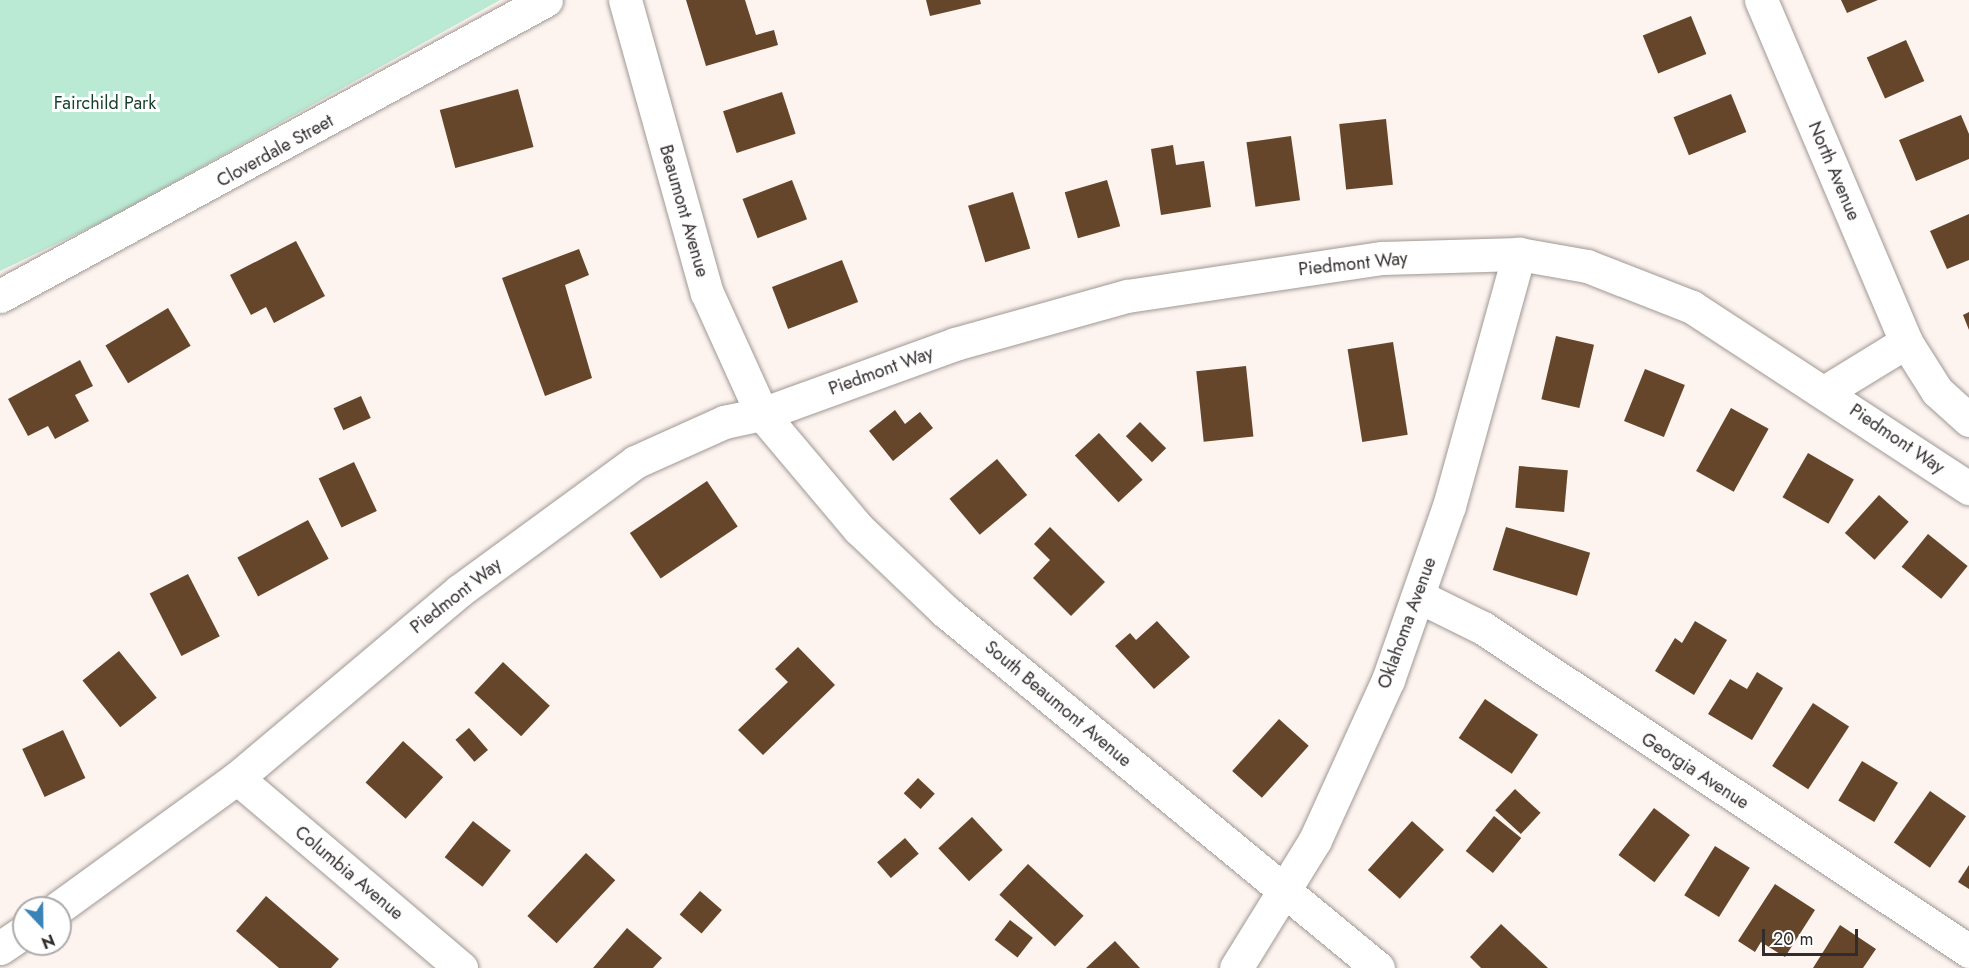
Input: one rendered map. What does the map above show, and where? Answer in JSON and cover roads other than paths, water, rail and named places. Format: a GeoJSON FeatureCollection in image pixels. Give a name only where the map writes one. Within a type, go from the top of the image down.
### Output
{"type":"FeatureCollection","features":[{"type":"Feature","properties":{"kind":"street","name":"Cloverdale Street"},"geometry":{"type":"LineString","coordinates":[[0,296],[546,0]]}},
{"type":"Feature","properties":{"kind":"street","name":"Beaumont Avenue"},"geometry":{"type":"LineString","coordinates":[[625,0],[707,293],[762,414]]}},
{"type":"Feature","properties":{"kind":"street","name":"North Avenue"},"geometry":{"type":"LineString","coordinates":[[1761,0],[1906,342]]}},
{"type":"Feature","properties":{"kind":"street","name":"Piedmont Way"},"geometry":{"type":"LineString","coordinates":[[72,898],[237,778],[459,591],[635,462],[724,422],[762,414],[955,344],[1127,296],[1382,258],[1519,254],[1587,266],[1652,287],[1826,391],[1969,488]]}},
{"type":"Feature","properties":{"kind":"street","name":"Oklahoma Avenue"},"geometry":{"type":"LineString","coordinates":[[1236,968],[1286,892],[1353,761],[1418,596],[1449,506],[1519,254]]}},
{"type":"Feature","properties":{"kind":"street","name":"Piedmont Way"},"geometry":{"type":"LineString","coordinates":[[1826,391],[1906,342]]}},
{"type":"Feature","properties":{"kind":"street"},"geometry":{"type":"LineString","coordinates":[[1906,342],[1937,392],[1969,420]]}},
{"type":"Feature","properties":{"kind":"street","name":"South Beaumont Avenue"},"geometry":{"type":"LineString","coordinates":[[762,414],[860,529],[945,611],[1378,968]]}},
{"type":"Feature","properties":{"kind":"street","name":"Georgia Avenue"},"geometry":{"type":"LineString","coordinates":[[1418,596],[1483,628],[1969,951]]}},
{"type":"Feature","properties":{"kind":"street","name":"Columbia Avenue"},"geometry":{"type":"LineString","coordinates":[[237,778],[461,968]]}},
{"type":"Feature","properties":{"kind":"street"},"geometry":{"type":"LineString","coordinates":[[0,956],[8,968]]}},
{"type":"Feature","properties":{"kind":"park label","name":"Fairchild Park"},"geometry":{"type":"Point","coordinates":[105,103]}}]}
